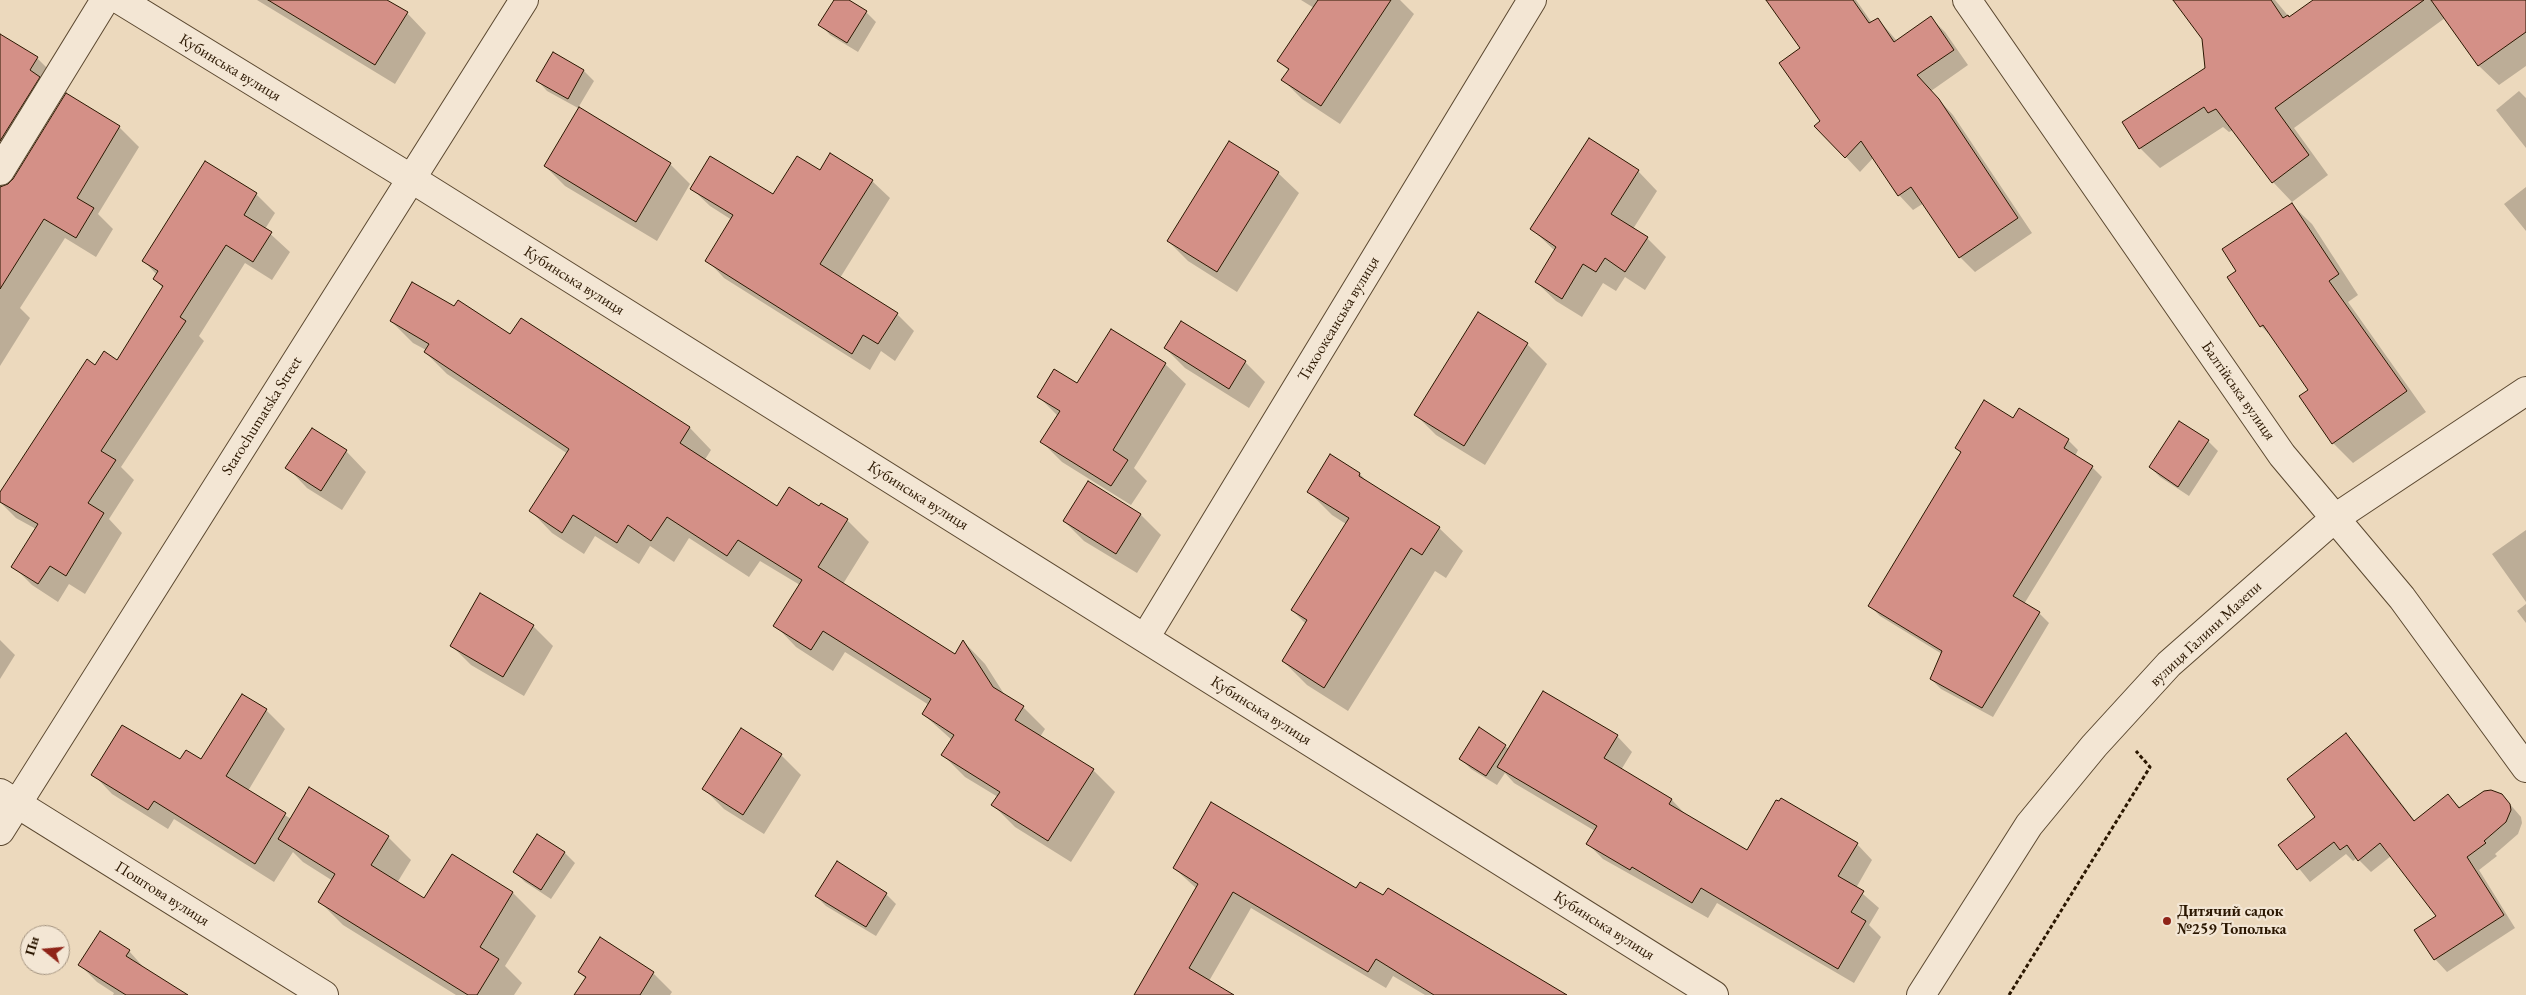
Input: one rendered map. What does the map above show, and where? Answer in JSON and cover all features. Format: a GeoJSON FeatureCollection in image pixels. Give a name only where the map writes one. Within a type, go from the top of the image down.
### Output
{"type":"FeatureCollection","features":[{"type":"Feature","properties":{"kind":"street"},"geometry":{"type":"LineString","coordinates":[[0,171],[105,0]]}},
{"type":"Feature","properties":{"kind":"street","name":"Кубинська вулиця"},"geometry":{"type":"LineString","coordinates":[[120,0],[412,179],[1714,995]]}},
{"type":"Feature","properties":{"kind":"street","name":"Starochumatska Street"},"geometry":{"type":"LineString","coordinates":[[0,831],[9,798],[412,179],[524,0]]}},
{"type":"Feature","properties":{"kind":"street","name":"Тихоокеанська вулиця"},"geometry":{"type":"LineString","coordinates":[[1145,638],[1532,0]]}},
{"type":"Feature","properties":{"kind":"street","name":"Балтійська вулиця"},"geometry":{"type":"LineString","coordinates":[[1967,0],[2282,454],[2402,598],[2526,768]]}},
{"type":"Feature","properties":{"kind":"street","name":"вулиця Галини Мазепи"},"geometry":{"type":"LineString","coordinates":[[1921,995],[2028,825],[2112,726],[2170,664],[2335,518],[2526,391]]}},
{"type":"Feature","properties":{"kind":"street","name":"Поштова вулиця"},"geometry":{"type":"LineString","coordinates":[[9,798],[324,995]]}},
{"type":"Feature","properties":{"kind":"path"},"geometry":{"type":"LineString","coordinates":[[2009,995],[2150,766],[2112,726]]}},
{"type":"Feature","properties":{"kind":"building"},"geometry":{"type":"Polygon","coordinates":[[[268,0],[387,0],[408,12],[375,65],[268,0]]]}},
{"type":"Feature","properties":{"kind":"building"},"geometry":{"type":"Polygon","coordinates":[[[834,0],[849,0],[867,11],[847,43],[818,25],[834,0]]]}},
{"type":"Feature","properties":{"kind":"building"},"geometry":{"type":"Polygon","coordinates":[[[1318,0],[1391,0],[1321,106],[1281,80],[1289,69],[1277,61],[1318,0]]]}},
{"type":"Feature","properties":{"kind":"building"},"geometry":{"type":"Polygon","coordinates":[[[1766,0],[1853,0],[1869,23],[1878,18],[1894,42],[1931,16],[1954,50],[1917,75],[1939,99],[2018,218],[1959,258],[1911,187],[1898,196],[1861,141],[1845,158],[1814,126],[1820,121],[1779,63],[1800,48],[1766,0]]]}},
{"type":"Feature","properties":{"kind":"building"},"geometry":{"type":"Polygon","coordinates":[[[2173,0],[2271,0],[2283,18],[2288,15],[2289,17],[2313,0],[2424,0],[2275,108],[2309,155],[2272,183],[2216,109],[2208,113],[2204,107],[2139,149],[2122,122],[2205,68],[2202,39],[2173,0]]]}},
{"type":"Feature","properties":{"kind":"building"},"geometry":{"type":"Polygon","coordinates":[[[2431,0],[2526,0],[2526,32],[2478,66],[2431,0]]]}},
{"type":"Feature","properties":{"kind":"building"},"geometry":{"type":"Polygon","coordinates":[[[0,34],[38,57],[30,70],[40,77],[0,141],[0,34]]]}},
{"type":"Feature","properties":{"kind":"building"},"geometry":{"type":"Polygon","coordinates":[[[553,52],[584,70],[568,99],[536,81],[553,52]]]}},
{"type":"Feature","properties":{"kind":"building"},"geometry":{"type":"Polygon","coordinates":[[[66,93],[120,126],[77,198],[94,208],[76,238],[44,219],[0,289],[0,187],[8,184],[13,179],[66,93]]]}},
{"type":"Feature","properties":{"kind":"building"},"geometry":{"type":"Polygon","coordinates":[[[579,107],[671,163],[636,222],[544,166],[579,107]]]}},
{"type":"Feature","properties":{"kind":"building"},"geometry":{"type":"Polygon","coordinates":[[[1589,138],[1639,170],[1611,214],[1648,237],[1625,272],[1605,258],[1596,272],[1583,264],[1562,299],[1535,282],[1556,247],[1530,229],[1589,138]]]}},
{"type":"Feature","properties":{"kind":"building"},"geometry":{"type":"Polygon","coordinates":[[[1229,141],[1279,172],[1217,272],[1167,241],[1229,141]]]}},
{"type":"Feature","properties":{"kind":"building"},"geometry":{"type":"Polygon","coordinates":[[[830,153],[873,180],[820,264],[898,313],[878,344],[863,335],[852,354],[705,261],[733,215],[690,189],[710,156],[773,194],[797,156],[820,170],[830,153]]]}},
{"type":"Feature","properties":{"kind":"building"},"geometry":{"type":"Polygon","coordinates":[[[205,161],[257,193],[244,215],[272,232],[253,262],[226,245],[180,317],[186,321],[101,451],[116,460],[88,503],[104,513],[66,576],[50,566],[38,584],[11,567],[38,524],[0,502],[0,492],[87,359],[95,365],[104,351],[117,360],[163,286],[153,279],[158,271],[142,261],[205,161]]]}},
{"type":"Feature","properties":{"kind":"building"},"geometry":{"type":"Polygon","coordinates":[[[2292,203],[2339,274],[2329,281],[2407,391],[2332,444],[2299,396],[2308,390],[2263,325],[2260,327],[2227,277],[2236,271],[2222,249],[2292,203]]]}},
{"type":"Feature","properties":{"kind":"building"},"geometry":{"type":"Polygon","coordinates":[[[412,282],[454,306],[458,300],[510,334],[521,318],[690,427],[680,443],[777,506],[789,487],[819,506],[821,503],[848,519],[818,567],[955,654],[963,640],[993,687],[1024,706],[1015,720],[1094,769],[1048,841],[991,805],[1000,792],[941,755],[954,735],[922,714],[931,699],[823,631],[811,650],[773,626],[802,580],[738,540],[727,556],[667,517],[651,541],[628,525],[617,543],[573,515],[562,533],[529,511],[569,449],[424,352],[429,344],[390,321],[412,282]]]}},
{"type":"Feature","properties":{"kind":"building"},"geometry":{"type":"Polygon","coordinates":[[[1478,312],[1528,343],[1464,446],[1414,415],[1478,312]]]}},
{"type":"Feature","properties":{"kind":"building"},"geometry":{"type":"Polygon","coordinates":[[[1181,321],[1246,361],[1229,389],[1164,348],[1181,321]]]}},
{"type":"Feature","properties":{"kind":"building"},"geometry":{"type":"Polygon","coordinates":[[[1111,329],[1166,363],[1113,450],[1128,460],[1111,486],[1040,442],[1060,411],[1037,397],[1054,369],[1077,383],[1111,329]]]}},
{"type":"Feature","properties":{"kind":"building"},"geometry":{"type":"Polygon","coordinates":[[[1984,400],[2013,418],[2019,408],[2069,439],[2064,448],[2093,466],[2013,596],[2040,612],[1982,708],[1930,679],[1942,651],[1868,606],[1961,452],[1955,448],[1984,400]]]}},
{"type":"Feature","properties":{"kind":"building"},"geometry":{"type":"Polygon","coordinates":[[[2179,421],[2209,440],[2178,487],[2149,467],[2179,421]]]}},
{"type":"Feature","properties":{"kind":"building"},"geometry":{"type":"Polygon","coordinates":[[[312,428],[347,450],[321,491],[285,468],[312,428]]]}},
{"type":"Feature","properties":{"kind":"building"},"geometry":{"type":"Polygon","coordinates":[[[1330,454],[1360,473],[1359,476],[1440,527],[1422,555],[1411,548],[1324,688],[1282,661],[1307,620],[1291,610],[1349,518],[1307,492],[1330,454]]]}},
{"type":"Feature","properties":{"kind":"building"},"geometry":{"type":"Polygon","coordinates":[[[1088,481],[1141,514],[1116,554],[1063,521],[1088,481]]]}},
{"type":"Feature","properties":{"kind":"building"},"geometry":{"type":"Polygon","coordinates":[[[480,593],[534,625],[503,677],[450,646],[480,593]]]}},
{"type":"Feature","properties":{"kind":"building"},"geometry":{"type":"Polygon","coordinates":[[[1543,691],[1618,735],[1604,758],[1672,799],[1669,804],[1747,850],[1776,800],[1779,801],[1781,798],[1858,843],[1838,876],[1864,891],[1851,912],[1866,921],[1838,969],[1701,888],[1692,903],[1632,867],[1630,870],[1586,844],[1597,826],[1497,767],[1543,691]]]}},
{"type":"Feature","properties":{"kind":"building"},"geometry":{"type":"Polygon","coordinates":[[[242,694],[267,709],[226,776],[286,813],[255,864],[154,801],[148,810],[91,775],[122,725],[180,759],[186,750],[201,759],[242,694]]]}},
{"type":"Feature","properties":{"kind":"building"},"geometry":{"type":"Polygon","coordinates":[[[1479,727],[1506,745],[1486,776],[1459,759],[1479,727]]]}},
{"type":"Feature","properties":{"kind":"building"},"geometry":{"type":"Polygon","coordinates":[[[741,728],[782,754],[743,815],[702,789],[741,728]]]}},
{"type":"Feature","properties":{"kind":"building"},"geometry":{"type":"Polygon","coordinates":[[[2346,733],[2414,821],[2448,794],[2459,808],[2484,791],[2491,790],[2502,794],[2510,804],[2511,810],[2506,822],[2484,841],[2486,843],[2467,857],[2504,915],[2434,960],[2414,930],[2436,916],[2380,843],[2358,861],[2347,845],[2340,850],[2334,842],[2297,870],[2278,845],[2315,817],[2287,779],[2346,733]]]}},
{"type":"Feature","properties":{"kind":"building"},"geometry":{"type":"Polygon","coordinates":[[[309,787],[389,836],[371,865],[424,898],[452,854],[513,892],[480,947],[499,959],[477,995],[468,995],[318,902],[335,874],[278,839],[309,787]]]}},
{"type":"Feature","properties":{"kind":"building"},"geometry":{"type":"Polygon","coordinates":[[[1211,802],[1356,888],[1360,882],[1383,895],[1388,888],[1567,995],[1434,995],[1376,959],[1368,972],[1233,892],[1189,968],[1234,995],[1134,995],[1198,884],[1173,868],[1211,802]]]}},
{"type":"Feature","properties":{"kind":"building"},"geometry":{"type":"Polygon","coordinates":[[[537,834],[565,852],[541,890],[513,872],[537,834]]]}},
{"type":"Feature","properties":{"kind":"building"},"geometry":{"type":"Polygon","coordinates":[[[837,861],[887,893],[866,927],[815,896],[837,861]]]}},
{"type":"Feature","properties":{"kind":"building"},"geometry":{"type":"Polygon","coordinates":[[[100,931],[130,950],[126,956],[188,995],[126,995],[78,965],[100,931]]]}},
{"type":"Feature","properties":{"kind":"building"},"geometry":{"type":"Polygon","coordinates":[[[600,937],[654,972],[640,995],[574,995],[586,977],[578,972],[600,937]]]}},
{"type":"Feature","properties":{"kind":"place","name":"Дитячий садок №259 Тополька"},"geometry":{"type":"Point","coordinates":[2167,921]}}]}
